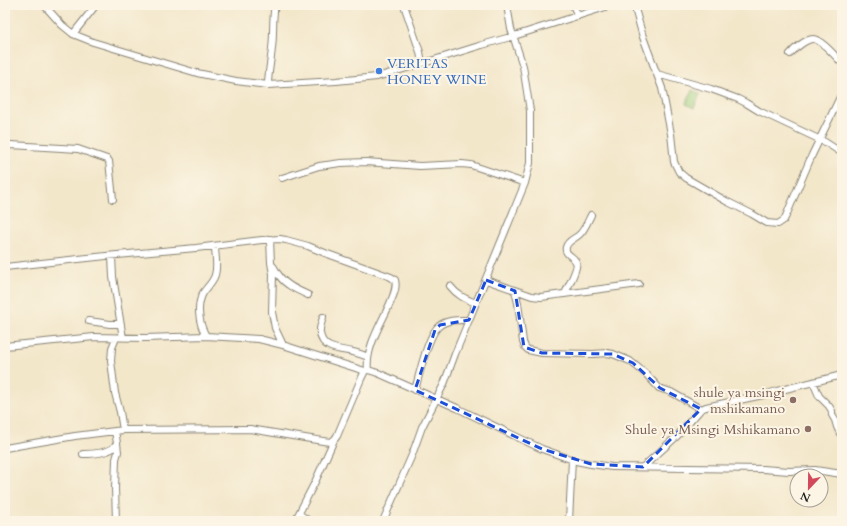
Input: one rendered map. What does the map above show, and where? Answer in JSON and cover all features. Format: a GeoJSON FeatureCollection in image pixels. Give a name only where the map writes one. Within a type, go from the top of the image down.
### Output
{"type":"FeatureCollection","features":[{"type":"Feature","properties":{"kind":"street"},"geometry":{"type":"LineString","coordinates":[[44,5],[62,25],[73,34],[93,42],[197,72],[236,81],[268,85],[361,79],[395,72],[612,5]]}},
{"type":"Feature","properties":{"kind":"street"},"geometry":{"type":"LineString","coordinates":[[73,34],[96,5]]}},
{"type":"Feature","properties":{"kind":"street"},"geometry":{"type":"LineString","coordinates":[[268,85],[275,5]]}},
{"type":"Feature","properties":{"kind":"street"},"geometry":{"type":"LineString","coordinates":[[404,5],[420,52],[422,63]]}},
{"type":"Feature","properties":{"kind":"street"},"geometry":{"type":"LineString","coordinates":[[383,521],[412,455],[422,427],[437,399],[486,280],[525,183],[530,163],[530,111],[523,66],[512,29],[507,5]]}},
{"type":"Feature","properties":{"kind":"street"},"geometry":{"type":"LineString","coordinates":[[573,5],[578,16]]}},
{"type":"Feature","properties":{"kind":"street"},"geometry":{"type":"LineString","coordinates":[[634,5],[643,37],[662,88],[674,162],[680,172],[686,178],[767,223],[778,224],[784,220],[842,93]]}},
{"type":"Feature","properties":{"kind":"street"},"geometry":{"type":"LineString","coordinates":[[790,54],[798,46],[811,39],[814,39],[824,45],[842,63]]}},
{"type":"Feature","properties":{"kind":"street"},"geometry":{"type":"LineString","coordinates":[[657,74],[711,89],[738,99],[842,152]]}},
{"type":"Feature","properties":{"kind":"street"},"geometry":{"type":"LineString","coordinates":[[5,146],[11,145],[78,150],[107,158],[109,161],[113,199]]}},
{"type":"Feature","properties":{"kind":"street"},"geometry":{"type":"LineString","coordinates":[[282,178],[325,165],[366,162],[420,166],[471,165],[525,183]]}},
{"type":"Feature","properties":{"kind":"street"},"geometry":{"type":"LineString","coordinates":[[565,294],[576,269],[577,262],[568,254],[566,246],[580,234],[591,215]]}},
{"type":"Feature","properties":{"kind":"street"},"geometry":{"type":"LineString","coordinates":[[270,239],[273,274],[272,312],[275,328],[283,345]]}},
{"type":"Feature","properties":{"kind":"street"},"geometry":{"type":"LineString","coordinates":[[5,267],[270,239],[286,240],[308,246],[391,277],[395,280],[396,284],[394,292],[388,309],[374,338],[368,357],[367,371],[316,482],[295,521]]}},
{"type":"Feature","properties":{"kind":"street"},"geometry":{"type":"LineString","coordinates":[[206,336],[200,323],[200,301],[213,280],[216,272],[215,246]]}},
{"type":"Feature","properties":{"kind":"street"},"geometry":{"type":"LineString","coordinates":[[112,256],[113,276],[123,338]]}},
{"type":"Feature","properties":{"kind":"street"},"geometry":{"type":"LineString","coordinates":[[271,263],[284,281],[295,289],[308,295]]}},
{"type":"Feature","properties":{"kind":"street"},"geometry":{"type":"LineString","coordinates":[[486,280],[515,291],[537,297],[549,297],[639,284]]}},
{"type":"Feature","properties":{"kind":"street"},"geometry":{"type":"LineString","coordinates":[[450,286],[460,296],[476,303]]}},
{"type":"Feature","properties":{"kind":"street"},"geometry":{"type":"LineString","coordinates":[[515,291],[523,342],[526,348],[549,354],[610,353],[633,364],[660,388],[671,392],[702,409]]}},
{"type":"Feature","properties":{"kind":"street"},"geometry":{"type":"LineString","coordinates":[[323,317],[319,332],[324,342],[329,347],[355,352],[368,357]]}},
{"type":"Feature","properties":{"kind":"street"},"geometry":{"type":"LineString","coordinates":[[416,390],[425,351],[435,330],[440,324],[452,320],[469,320]]}},
{"type":"Feature","properties":{"kind":"street"},"geometry":{"type":"LineString","coordinates":[[89,321],[120,324]]}},
{"type":"Feature","properties":{"kind":"street"},"geometry":{"type":"LineString","coordinates":[[5,346],[94,337],[145,338],[206,336],[261,339],[378,373],[437,399],[542,449],[590,464],[612,467],[763,469],[789,471],[815,470],[842,474]]}},
{"type":"Feature","properties":{"kind":"street"},"geometry":{"type":"LineString","coordinates":[[116,338],[112,348],[111,361],[122,430]]}},
{"type":"Feature","properties":{"kind":"street"},"geometry":{"type":"LineString","coordinates":[[643,467],[677,436],[702,409],[706,407],[763,395],[842,375]]}},
{"type":"Feature","properties":{"kind":"street"},"geometry":{"type":"LineString","coordinates":[[813,382],[819,396],[832,411],[832,415],[839,427],[842,437]]}},
{"type":"Feature","properties":{"kind":"street"},"geometry":{"type":"LineString","coordinates":[[5,448],[122,430],[250,429],[330,442],[334,440]]}},
{"type":"Feature","properties":{"kind":"street"},"geometry":{"type":"LineString","coordinates":[[115,431],[118,452],[116,459],[115,488],[116,521]]}},
{"type":"Feature","properties":{"kind":"street"},"geometry":{"type":"LineString","coordinates":[[83,454],[97,453],[114,448],[117,443]]}},
{"type":"Feature","properties":{"kind":"street"},"geometry":{"type":"LineString","coordinates":[[569,521],[572,459]]}},
{"type":"Feature","properties":{"kind":"street"},"geometry":{"type":"LineString","coordinates":[[299,514],[309,521]]}},
{"type":"Feature","properties":{"kind":"highlighted area"},"geometry":{"type":"Polygon","coordinates":[[[486,280],[515,291],[524,347],[542,353],[613,354],[633,363],[660,388],[701,409],[643,467],[591,464],[542,449],[415,390],[435,330],[440,325],[469,320],[486,280]]]}},
{"type":"Feature","properties":{"kind":"green space"},"geometry":{"type":"Polygon","coordinates":[[[692,90],[700,94],[694,108],[686,104],[692,90]]]}},
{"type":"Feature","properties":{"kind":"place","name":"VERITAS HONEY WINE"},"geometry":{"type":"Point","coordinates":[379,71]}},
{"type":"Feature","properties":{"kind":"place","name":"shule ya msingi mshikamano"},"geometry":{"type":"Point","coordinates":[793,400]}},
{"type":"Feature","properties":{"kind":"place","name":"Shule ya Msingi Mshikamano"},"geometry":{"type":"Point","coordinates":[808,429]}}]}
